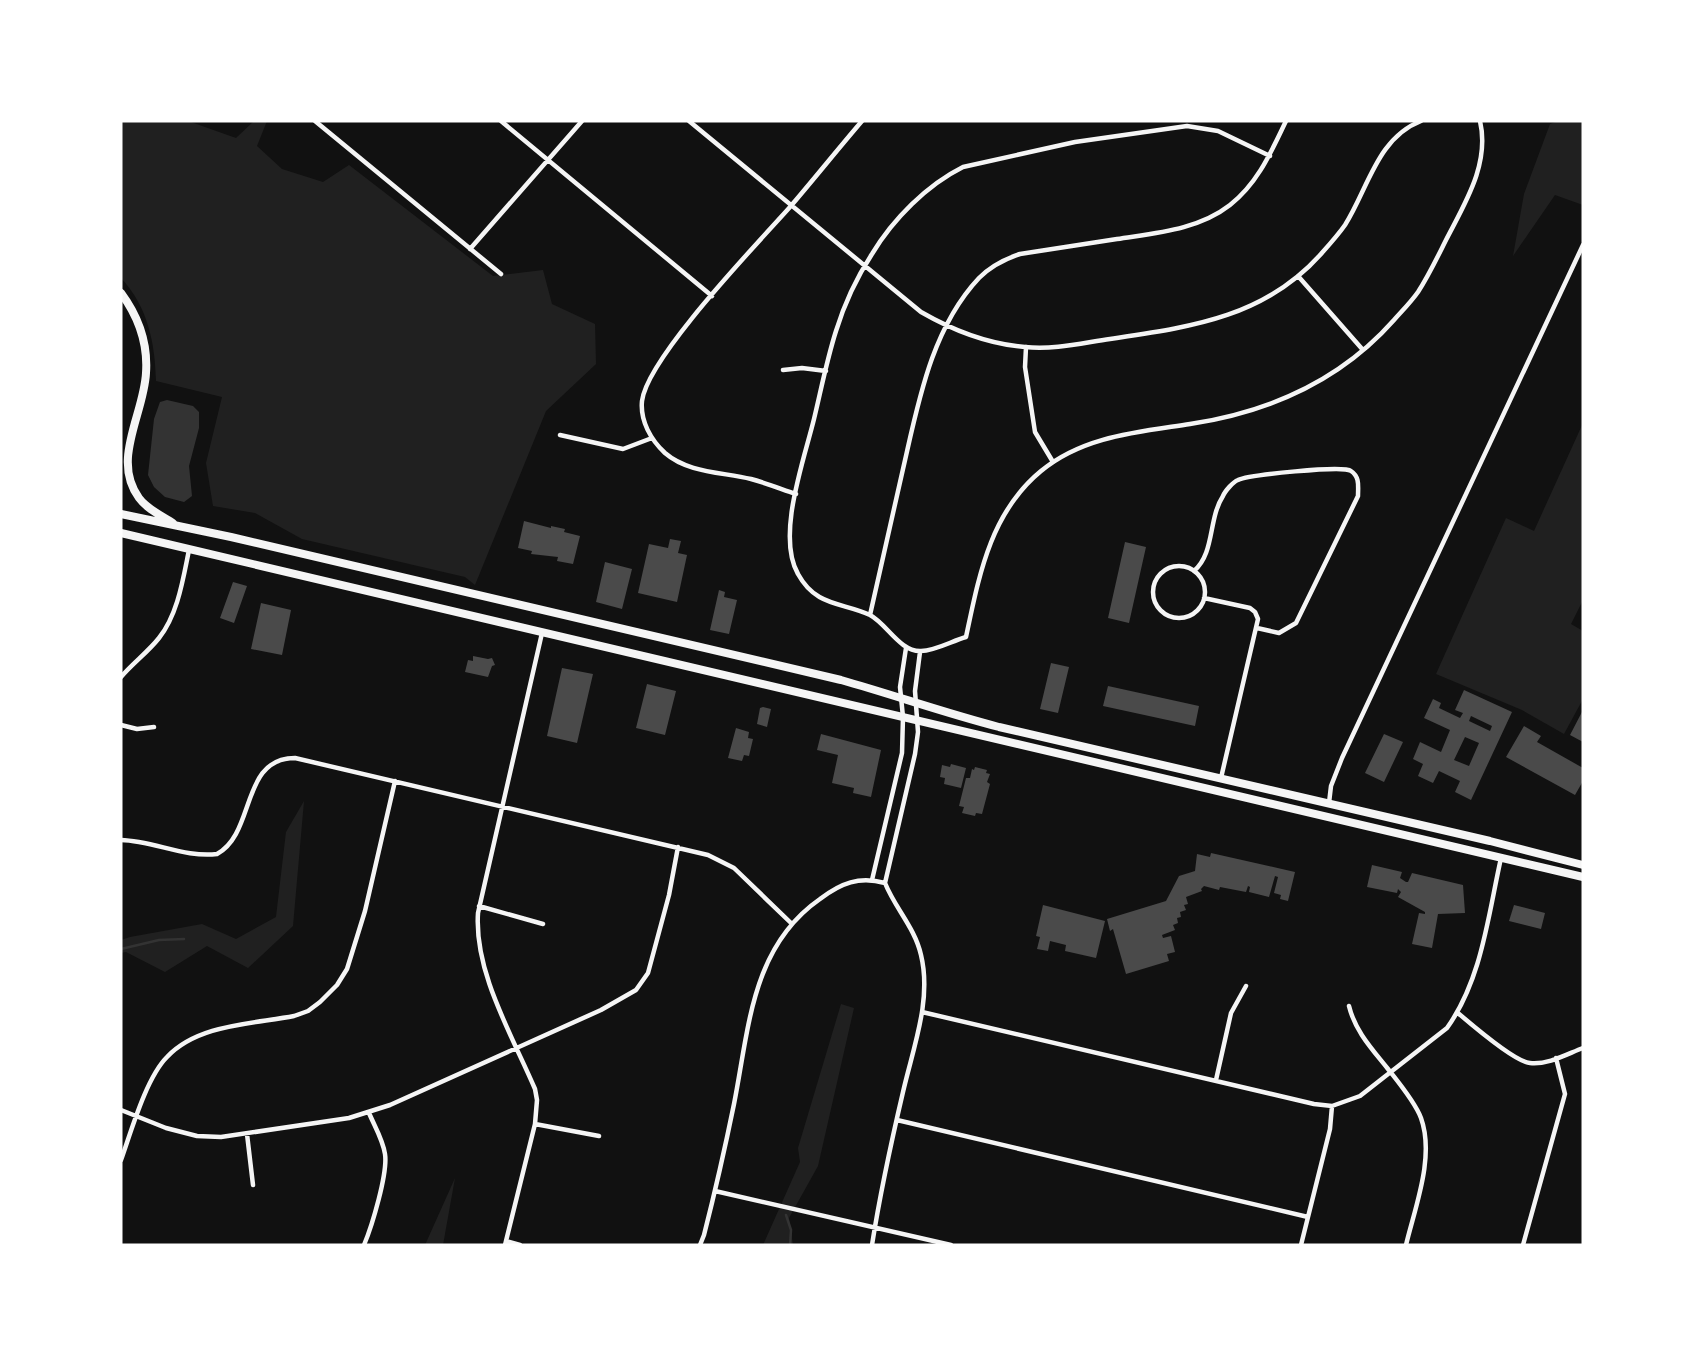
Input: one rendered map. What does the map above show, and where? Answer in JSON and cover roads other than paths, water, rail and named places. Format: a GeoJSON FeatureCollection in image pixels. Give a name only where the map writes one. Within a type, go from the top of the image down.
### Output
{"type":"FeatureCollection","features":[{"type":"Feature","properties":{"kind":"highway"},"geometry":{"type":"LineString","coordinates":[[121,293],[140,328],[146,365],[144,390],[128,452],[130,480],[142,502],[182,528]]}},
{"type":"Feature","properties":{"kind":"highway"},"geometry":{"type":"LineString","coordinates":[[121,514],[841,680],[901,697],[916,705],[999,727],[1583,865]]}},
{"type":"Feature","properties":{"kind":"highway"},"geometry":{"type":"LineString","coordinates":[[121,533],[1583,877]]}},
{"type":"Feature","properties":{"kind":"highway"},"geometry":{"type":"LineString","coordinates":[[1348,821],[1352,817],[1360,816],[1452,838],[1490,841]]}},
{"type":"Feature","properties":{"kind":"street"},"geometry":{"type":"LineString","coordinates":[[316,121],[501,274]]}},
{"type":"Feature","properties":{"kind":"street"},"geometry":{"type":"LineString","coordinates":[[501,121],[712,296]]}},
{"type":"Feature","properties":{"kind":"street"},"geometry":{"type":"LineString","coordinates":[[470,249],[582,121]]}},
{"type":"Feature","properties":{"kind":"street"},"geometry":{"type":"LineString","coordinates":[[689,121],[921,312],[947,327],[995,343],[1026,347],[1078,344],[1184,328],[1219,319],[1270,297],[1321,255],[1346,224],[1389,143],[1402,131],[1421,121]]}},
{"type":"Feature","properties":{"kind":"street"},"geometry":{"type":"LineString","coordinates":[[796,494],[750,479],[682,464],[667,455],[652,438],[643,415],[642,402],[646,386],[658,365],[712,296],[862,121]]}},
{"type":"Feature","properties":{"kind":"street"},"geometry":{"type":"LineString","coordinates":[[870,615],[920,397],[935,351],[958,307],[979,278],[1005,259],[1020,254],[1175,229],[1206,220],[1224,209],[1256,178],[1286,121]]}},
{"type":"Feature","properties":{"kind":"street"},"geometry":{"type":"LineString","coordinates":[[1269,156],[1218,131],[1187,126],[1075,142],[963,167],[927,191],[899,218],[873,252],[844,310],[796,494],[790,541],[792,557],[797,573],[818,596],[835,605],[870,615],[906,648],[920,652],[966,637],[982,567],[995,529],[1016,496],[1053,462],[1093,442],[1223,419],[1262,408],[1316,383],[1363,351],[1416,294],[1440,252],[1478,173],[1483,143],[1480,121]]}},
{"type":"Feature","properties":{"kind":"street"},"geometry":{"type":"LineString","coordinates":[[1329,803],[1331,786],[1342,758],[1583,246]]}},
{"type":"Feature","properties":{"kind":"street"},"geometry":{"type":"LineString","coordinates":[[1298,276],[1363,351]]}},
{"type":"Feature","properties":{"kind":"street"},"geometry":{"type":"LineString","coordinates":[[1026,347],[1025,367],[1035,432],[1053,462]]}},
{"type":"Feature","properties":{"kind":"street"},"geometry":{"type":"LineString","coordinates":[[783,370],[802,368],[826,371]]}},
{"type":"Feature","properties":{"kind":"street"},"geometry":{"type":"LineString","coordinates":[[559,435],[623,449],[652,438]]}},
{"type":"Feature","properties":{"kind":"street"},"geometry":{"type":"LineString","coordinates":[[1194,571],[1203,563],[1223,495],[1238,480],[1327,468],[1352,471],[1358,480],[1358,496],[1296,623],[1276,633],[1257,628]]}},
{"type":"Feature","properties":{"kind":"street"},"geometry":{"type":"LineString","coordinates":[[121,677],[159,638],[169,623],[183,581],[189,549]]}},
{"type":"Feature","properties":{"kind":"street"},"geometry":{"type":"LineString","coordinates":[[1181,566],[1194,571],[1203,583],[1205,597],[1196,611],[1182,618],[1166,615],[1154,601],[1153,584],[1164,570],[1181,566]]}},
{"type":"Feature","properties":{"kind":"street"},"geometry":{"type":"LineString","coordinates":[[1205,597],[1252,609],[1258,618],[1222,778]]}},
{"type":"Feature","properties":{"kind":"street"},"geometry":{"type":"LineString","coordinates":[[520,1245],[505,1243],[535,1124],[537,1100],[535,1089],[481,959],[477,928],[542,632]]}},
{"type":"Feature","properties":{"kind":"street"},"geometry":{"type":"LineString","coordinates":[[875,881],[902,753],[900,687],[906,648]]}},
{"type":"Feature","properties":{"kind":"street"},"geometry":{"type":"LineString","coordinates":[[872,1245],[925,998],[925,972],[921,951],[905,915],[885,883],[915,754],[915,691],[920,652]]}},
{"type":"Feature","properties":{"kind":"street"},"geometry":{"type":"LineString","coordinates":[[121,724],[137,729],[154,727]]}},
{"type":"Feature","properties":{"kind":"street"},"geometry":{"type":"LineString","coordinates":[[121,840],[188,853],[210,855],[224,851],[231,843],[258,780],[274,761],[295,758],[708,855],[734,868],[792,923]]}},
{"type":"Feature","properties":{"kind":"street"},"geometry":{"type":"LineString","coordinates":[[121,1160],[156,1072],[166,1058],[189,1040],[224,1029],[308,1012],[337,985],[347,969],[358,937],[395,780]]}},
{"type":"Feature","properties":{"kind":"street"},"geometry":{"type":"LineString","coordinates":[[121,1110],[166,1128],[197,1136],[221,1137],[369,1113],[601,1010],[625,997],[642,983],[648,973],[669,895],[678,847]]}},
{"type":"Feature","properties":{"kind":"street"},"geometry":{"type":"LineString","coordinates":[[922,1012],[1332,1106],[1360,1096],[1392,1073],[1447,1028],[1458,1013],[1467,997],[1476,970],[1501,857]]}},
{"type":"Feature","properties":{"kind":"street"},"geometry":{"type":"LineString","coordinates":[[700,1245],[734,1105],[750,1012],[774,946],[804,910],[837,888],[856,880],[885,883]]}},
{"type":"Feature","properties":{"kind":"street"},"geometry":{"type":"LineString","coordinates":[[480,906],[543,925]]}},
{"type":"Feature","properties":{"kind":"street"},"geometry":{"type":"LineString","coordinates":[[1216,1080],[1231,1013],[1246,986]]}},
{"type":"Feature","properties":{"kind":"street"},"geometry":{"type":"LineString","coordinates":[[1349,1006],[1360,1032],[1392,1073],[1420,1116],[1424,1131],[1423,1173],[1406,1245]]}},
{"type":"Feature","properties":{"kind":"street"},"geometry":{"type":"LineString","coordinates":[[1458,1013],[1492,1041],[1528,1064],[1583,1048]]}},
{"type":"Feature","properties":{"kind":"street"},"geometry":{"type":"LineString","coordinates":[[1522,1245],[1565,1094],[1556,1058]]}},
{"type":"Feature","properties":{"kind":"street"},"geometry":{"type":"LineString","coordinates":[[1301,1245],[1331,1129],[1332,1106]]}},
{"type":"Feature","properties":{"kind":"street"},"geometry":{"type":"LineString","coordinates":[[364,1245],[370,1232],[386,1157],[369,1113]]}},
{"type":"Feature","properties":{"kind":"street"},"geometry":{"type":"LineString","coordinates":[[897,1120],[1308,1217]]}},
{"type":"Feature","properties":{"kind":"street"},"geometry":{"type":"LineString","coordinates":[[535,1124],[599,1136]]}},
{"type":"Feature","properties":{"kind":"street"},"geometry":{"type":"LineString","coordinates":[[247,1134],[253,1185]]}},
{"type":"Feature","properties":{"kind":"street"},"geometry":{"type":"LineString","coordinates":[[715,1192],[951,1245]]}},
{"type":"Feature","properties":{"kind":"waterway"},"geometry":{"type":"LineString","coordinates":[[121,949],[159,940],[184,939]]}},
{"type":"Feature","properties":{"kind":"waterway"},"geometry":{"type":"LineString","coordinates":[[786,1215],[791,1230],[790,1245]]}}]}
